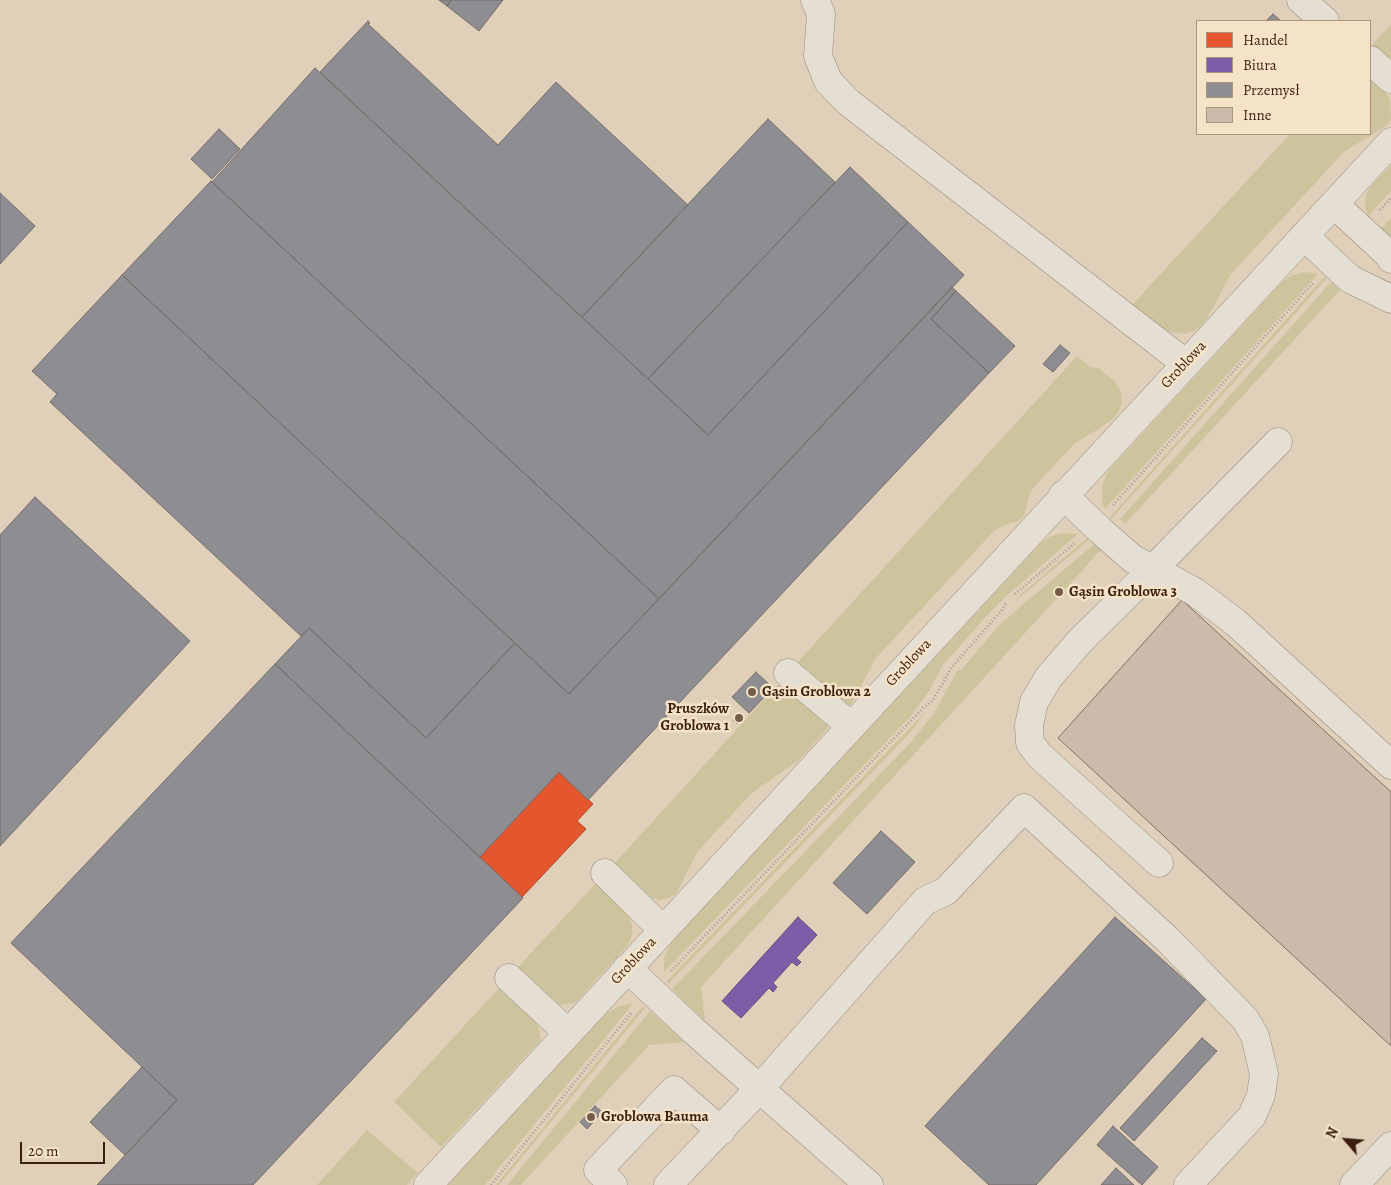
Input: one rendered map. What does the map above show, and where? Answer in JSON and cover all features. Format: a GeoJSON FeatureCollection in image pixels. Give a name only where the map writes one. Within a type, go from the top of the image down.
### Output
{"type":"FeatureCollection","features":[{"type":"Feature","properties":{"kind":"street"},"geometry":{"type":"LineString","coordinates":[[1301,0],[1324,20]]}},
{"type":"Feature","properties":{"kind":"street"},"geometry":{"type":"LineString","coordinates":[[822,5],[818,56],[828,80],[848,102],[1185,363]]}},
{"type":"Feature","properties":{"kind":"street"},"geometry":{"type":"LineString","coordinates":[[1371,61],[1391,79]]}},
{"type":"Feature","properties":{"kind":"street","name":"Groblowa"},"geometry":{"type":"LineString","coordinates":[[428,1185],[1391,142]]}},
{"type":"Feature","properties":{"kind":"street"},"geometry":{"type":"LineString","coordinates":[[1334,204],[1391,259]]}},
{"type":"Feature","properties":{"kind":"street"},"geometry":{"type":"LineString","coordinates":[[1304,236],[1350,279],[1391,299]]}},
{"type":"Feature","properties":{"kind":"street"},"geometry":{"type":"LineString","coordinates":[[1159,863],[1040,756],[1030,743],[1029,725],[1034,702],[1049,677],[1081,640],[1278,442]]}},
{"type":"Feature","properties":{"kind":"street"},"geometry":{"type":"LineString","coordinates":[[1064,495],[1102,532],[1133,558],[1195,592],[1235,622],[1391,765]]}},
{"type":"Feature","properties":{"kind":"street"},"geometry":{"type":"LineString","coordinates":[[788,673],[850,726]]}},
{"type":"Feature","properties":{"kind":"street"},"geometry":{"type":"LineString","coordinates":[[668,1185],[760,1088],[925,901],[946,891],[1024,808],[1167,939],[1245,1019],[1255,1036],[1264,1074],[1261,1095],[1252,1116],[1188,1185]]}},
{"type":"Feature","properties":{"kind":"street"},"geometry":{"type":"LineString","coordinates":[[605,873],[663,930]]}},
{"type":"Feature","properties":{"kind":"street"},"geometry":{"type":"LineString","coordinates":[[627,968],[694,1031],[869,1185]]}},
{"type":"Feature","properties":{"kind":"street"},"geometry":{"type":"LineString","coordinates":[[509,978],[568,1033]]}},
{"type":"Feature","properties":{"kind":"street"},"geometry":{"type":"LineString","coordinates":[[613,1185],[598,1170],[674,1090],[721,1131]]}},
{"type":"Feature","properties":{"kind":"street"},"geometry":{"type":"LineString","coordinates":[[1354,1185],[1391,1146]]}},
{"type":"Feature","properties":{"kind":"path"},"geometry":{"type":"LineString","coordinates":[[1107,513],[1314,282]]}},
{"type":"Feature","properties":{"kind":"path"},"geometry":{"type":"LineString","coordinates":[[665,977],[923,708],[934,700],[952,667],[1002,610],[1010,598],[1076,541]]}},
{"type":"Feature","properties":{"kind":"path"},"geometry":{"type":"LineString","coordinates":[[491,1185],[632,1011]]}},
{"type":"Feature","properties":{"kind":"shaded area"},"geometry":{"type":"Polygon","coordinates":[[[1391,24],[1391,59],[1372,45],[1391,24]]]}},
{"type":"Feature","properties":{"kind":"shaded area"},"geometry":{"type":"Polygon","coordinates":[[[1371,81],[1385,92],[1390,99],[1391,120],[1386,126],[1344,152],[1231,274],[1201,326],[1194,331],[1184,334],[1165,330],[1131,306],[1289,135],[1371,135],[1371,81]]]}},
{"type":"Feature","properties":{"kind":"shaded area"},"geometry":{"type":"Polygon","coordinates":[[[1391,165],[1391,191],[1368,216],[1365,207],[1366,194],[1391,165]]]}},
{"type":"Feature","properties":{"kind":"shaded area"},"geometry":{"type":"Polygon","coordinates":[[[1391,218],[1391,235],[1389,238],[1380,229],[1391,218]]]}},
{"type":"Feature","properties":{"kind":"shaded area"},"geometry":{"type":"Polygon","coordinates":[[[1306,272],[1318,274],[1105,509],[1102,502],[1102,490],[1109,470],[1283,281],[1292,275],[1306,272]]]}},
{"type":"Feature","properties":{"kind":"shaded area"},"geometry":{"type":"Polygon","coordinates":[[[1324,277],[1327,278],[1111,519],[1110,517],[1324,277]]]}},
{"type":"Feature","properties":{"kind":"shaded area"},"geometry":{"type":"Polygon","coordinates":[[[1331,282],[1340,290],[1125,524],[1120,519],[1331,282]]]}},
{"type":"Feature","properties":{"kind":"shaded area"},"geometry":{"type":"Polygon","coordinates":[[[1077,356],[1090,367],[1099,368],[1115,382],[1121,392],[1122,402],[1119,411],[1114,418],[1074,444],[1035,486],[1030,493],[1024,516],[1018,521],[994,531],[876,658],[851,704],[844,708],[795,665],[1077,356]]]}},
{"type":"Feature","properties":{"kind":"shaded area"},"geometry":{"type":"Polygon","coordinates":[[[1061,533],[1078,534],[1004,598],[983,620],[943,665],[929,691],[911,716],[664,972],[664,958],[671,943],[1041,543],[1049,537],[1061,533]]]}},
{"type":"Feature","properties":{"kind":"shaded area"},"geometry":{"type":"Polygon","coordinates":[[[1087,538],[1089,540],[1014,602],[1020,595],[1087,538]]]}},
{"type":"Feature","properties":{"kind":"shaded area"},"geometry":{"type":"Polygon","coordinates":[[[1094,544],[1101,550],[701,987],[704,1020],[672,989],[911,742],[934,713],[957,671],[962,669],[1000,624],[1094,544]]]}},
{"type":"Feature","properties":{"kind":"shaded area"},"geometry":{"type":"Polygon","coordinates":[[[777,685],[797,692],[829,721],[827,729],[799,760],[752,793],[698,851],[676,894],[659,900],[652,898],[614,864],[777,685]]]}},
{"type":"Feature","properties":{"kind":"shaded area"},"geometry":{"type":"Polygon","coordinates":[[[927,710],[910,733],[668,984],[667,981],[927,710]]]}},
{"type":"Feature","properties":{"kind":"shaded area"},"geometry":{"type":"Polygon","coordinates":[[[596,883],[628,915],[632,924],[632,935],[628,945],[576,1002],[561,1005],[555,1003],[517,968],[596,883]]]}},
{"type":"Feature","properties":{"kind":"shaded area"},"geometry":{"type":"Polygon","coordinates":[[[499,988],[506,991],[537,1022],[541,1040],[441,1147],[394,1102],[499,988]]]}},
{"type":"Feature","properties":{"kind":"shaded area"},"geometry":{"type":"Polygon","coordinates":[[[633,1004],[485,1185],[448,1185],[606,1014],[617,1007],[633,1004]]]}},
{"type":"Feature","properties":{"kind":"shaded area"},"geometry":{"type":"Polygon","coordinates":[[[642,1007],[645,1008],[499,1185],[496,1185],[642,1007]]]}},
{"type":"Feature","properties":{"kind":"shaded area"},"geometry":{"type":"Polygon","coordinates":[[[650,1011],[685,1042],[649,1045],[521,1185],[507,1185],[650,1011]]]}},
{"type":"Feature","properties":{"kind":"shaded area"},"geometry":{"type":"Polygon","coordinates":[[[367,1130],[418,1173],[407,1185],[317,1185],[367,1130]]]}},
{"type":"Feature","properties":{"kind":"building: Handel"},"geometry":{"type":"Polygon","coordinates":[[[559,772],[593,804],[577,821],[586,829],[522,897],[480,857],[559,772]]]}},
{"type":"Feature","properties":{"kind":"building: Biura"},"geometry":{"type":"Polygon","coordinates":[[[798,917],[817,935],[796,958],[801,962],[797,966],[792,962],[773,983],[777,987],[773,992],[769,988],[741,1018],[722,1001],[798,917]]]}},
{"type":"Feature","properties":{"kind":"building: Przemysł"},"geometry":{"type":"Polygon","coordinates":[[[439,0],[451,0],[447,6],[439,0]]]}},
{"type":"Feature","properties":{"kind":"building: Przemysł"},"geometry":{"type":"Polygon","coordinates":[[[451,0],[503,0],[479,31],[447,6],[451,0]]]}},
{"type":"Feature","properties":{"kind":"building: Przemysł"},"geometry":{"type":"Polygon","coordinates":[[[1273,14],[1280,20],[1267,20],[1273,14]]]}},
{"type":"Feature","properties":{"kind":"building: Przemysł"},"geometry":{"type":"Polygon","coordinates":[[[368,21],[370,23],[368,24],[498,145],[556,82],[688,205],[582,317],[320,72],[368,21]]]}},
{"type":"Feature","properties":{"kind":"building: Przemysł"},"geometry":{"type":"Polygon","coordinates":[[[315,68],[708,435],[908,222],[964,275],[659,599],[212,182],[315,68]]]}},
{"type":"Feature","properties":{"kind":"building: Przemysł"},"geometry":{"type":"Polygon","coordinates":[[[768,119],[835,182],[648,379],[582,317],[768,119]]]}},
{"type":"Feature","properties":{"kind":"building: Przemysł"},"geometry":{"type":"Polygon","coordinates":[[[219,129],[240,149],[212,179],[191,159],[219,129]]]}},
{"type":"Feature","properties":{"kind":"building: Przemysł"},"geometry":{"type":"Polygon","coordinates":[[[850,167],[908,222],[708,435],[648,379],[850,167]]]}},
{"type":"Feature","properties":{"kind":"building: Przemysł"},"geometry":{"type":"Polygon","coordinates":[[[211,181],[659,599],[569,694],[122,275],[211,181]]]}},
{"type":"Feature","properties":{"kind":"building: Przemysł"},"geometry":{"type":"Polygon","coordinates":[[[0,193],[35,226],[0,264],[0,193]]]}},
{"type":"Feature","properties":{"kind":"building: Przemysł"},"geometry":{"type":"Polygon","coordinates":[[[122,275],[515,643],[426,738],[309,628],[301,636],[50,402],[57,394],[32,371],[122,275]]]}},
{"type":"Feature","properties":{"kind":"building: Przemysł"},"geometry":{"type":"Polygon","coordinates":[[[952,287],[956,291],[931,319],[989,373],[588,800],[559,772],[480,857],[275,664],[309,628],[426,738],[515,643],[569,694],[952,287]]]}},
{"type":"Feature","properties":{"kind":"building: Przemysł"},"geometry":{"type":"Polygon","coordinates":[[[956,291],[1015,346],[989,373],[931,319],[956,291]]]}},
{"type":"Feature","properties":{"kind":"building: Przemysł"},"geometry":{"type":"Polygon","coordinates":[[[1060,345],[1070,353],[1053,372],[1043,364],[1060,345]]]}},
{"type":"Feature","properties":{"kind":"building: Przemysł"},"geometry":{"type":"Polygon","coordinates":[[[35,497],[190,641],[0,846],[0,535],[35,497]]]}},
{"type":"Feature","properties":{"kind":"building: Przemysł"},"geometry":{"type":"Polygon","coordinates":[[[275,664],[523,898],[253,1185],[97,1185],[177,1100],[11,943],[275,664]]]}},
{"type":"Feature","properties":{"kind":"building: Przemysł","name":"Gąsin Groblowa 2"},"geometry":{"type":"Polygon","coordinates":[[[756,672],[773,688],[749,713],[732,697],[756,672]]]}},
{"type":"Feature","properties":{"kind":"building: Przemysł","name":"Pruszków Groblowa 1"},"geometry":{"type":"Polygon","coordinates":[[[740,713],[744,716],[737,724],[733,720],[740,713]]]}},
{"type":"Feature","properties":{"kind":"building: Przemysł"},"geometry":{"type":"Polygon","coordinates":[[[881,831],[915,862],[867,914],[833,883],[881,831]]]}},
{"type":"Feature","properties":{"kind":"building: Przemysł"},"geometry":{"type":"Polygon","coordinates":[[[1115,917],[1206,999],[1036,1185],[989,1185],[925,1126],[1115,917]]]}},
{"type":"Feature","properties":{"kind":"building: Przemysł"},"geometry":{"type":"Polygon","coordinates":[[[1202,1038],[1217,1051],[1134,1141],[1120,1128],[1202,1038]]]}},
{"type":"Feature","properties":{"kind":"building: Przemysł"},"geometry":{"type":"Polygon","coordinates":[[[142,1067],[177,1100],[125,1155],[90,1122],[142,1067]]]}},
{"type":"Feature","properties":{"kind":"building: Przemysł","name":"Groblowa Bauma"},"geometry":{"type":"Polygon","coordinates":[[[595,1106],[602,1112],[587,1129],[580,1122],[595,1106]]]}},
{"type":"Feature","properties":{"kind":"building: Przemysł"},"geometry":{"type":"Polygon","coordinates":[[[1113,1126],[1158,1167],[1142,1185],[1097,1145],[1113,1126]]]}},
{"type":"Feature","properties":{"kind":"building: Przemysł"},"geometry":{"type":"Polygon","coordinates":[[[1116,1168],[1134,1185],[1101,1185],[1116,1168]]]}},
{"type":"Feature","properties":{"kind":"building: Inne","name":"Gąsin Groblowa 3"},"geometry":{"type":"Polygon","coordinates":[[[1060,586],[1064,590],[1057,597],[1054,594],[1060,586]]]}},
{"type":"Feature","properties":{"kind":"building: Inne"},"geometry":{"type":"Polygon","coordinates":[[[1182,600],[1391,792],[1391,1046],[1058,738],[1182,600]]]}},
{"type":"Feature","properties":{"kind":"place","name":"Gąsin Groblowa 3"},"geometry":{"type":"Point","coordinates":[1059,592]}},
{"type":"Feature","properties":{"kind":"place","name":"Gąsin Groblowa 2"},"geometry":{"type":"Point","coordinates":[752,692]}},
{"type":"Feature","properties":{"kind":"place","name":"Pruszków Groblowa 1"},"geometry":{"type":"Point","coordinates":[739,718]}},
{"type":"Feature","properties":{"kind":"place","name":"Groblowa Bauma"},"geometry":{"type":"Point","coordinates":[591,1117]}}]}
